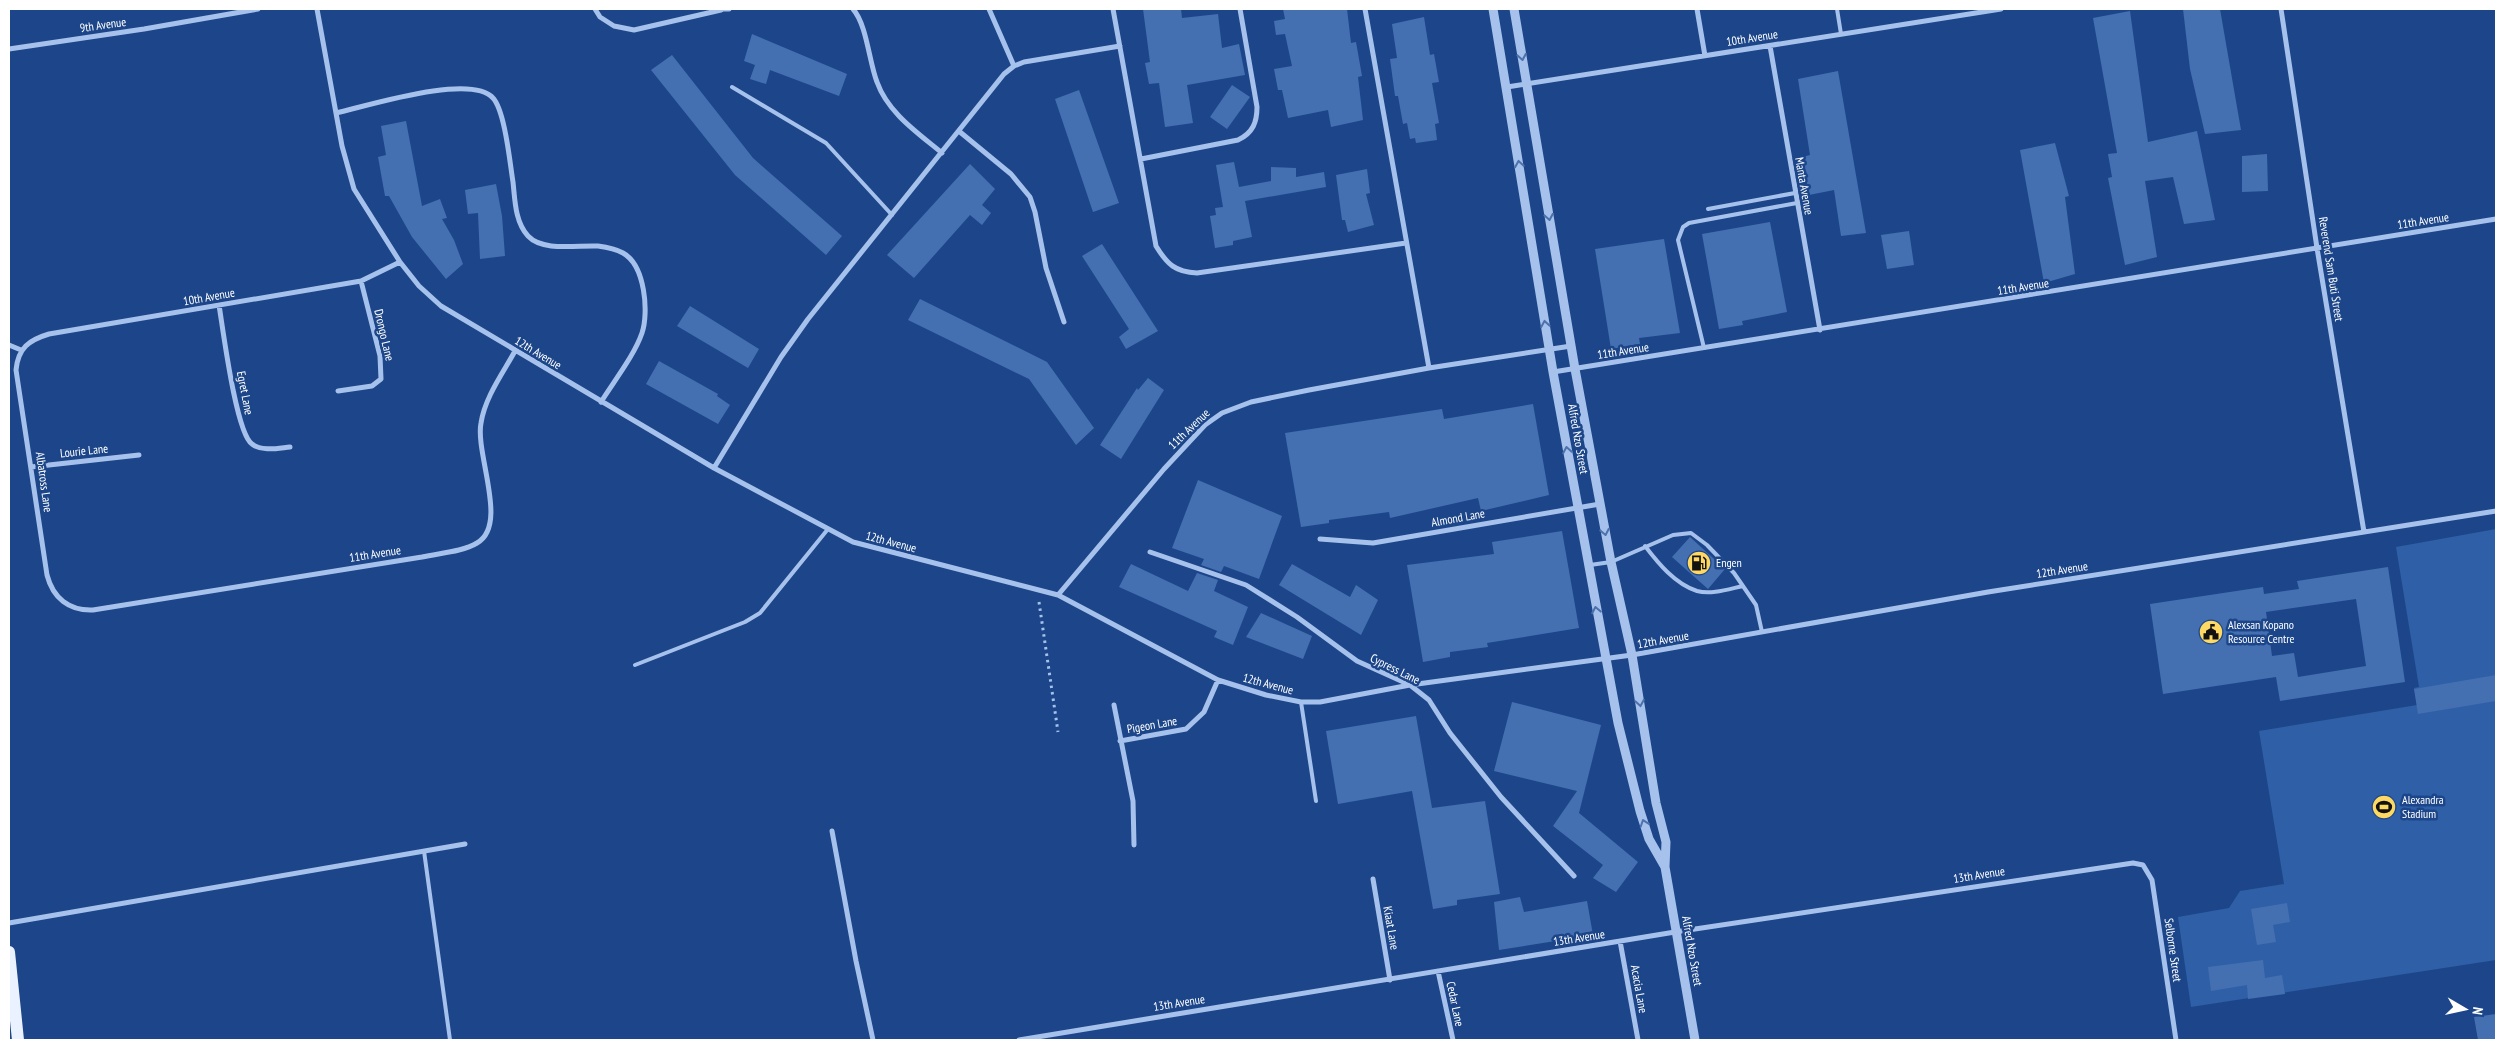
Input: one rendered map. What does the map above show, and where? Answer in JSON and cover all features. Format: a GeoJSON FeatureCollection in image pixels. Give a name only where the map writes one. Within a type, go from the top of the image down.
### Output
{"type":"FeatureCollection","features":[{"type":"Feature","properties":{"kind":"main road"},"geometry":{"type":"LineString","coordinates":[[9,952],[18,1040]]}},
{"type":"Feature","properties":{"kind":"street","name":"9th Avenue"},"geometry":{"type":"LineString","coordinates":[[9,49],[144,29],[258,9]]}},
{"type":"Feature","properties":{"kind":"street","name":"12th Avenue"},"geometry":{"type":"LineString","coordinates":[[317,9],[336,113],[349,176],[354,189],[400,262],[419,286],[441,306],[714,468],[828,530],[871,548],[1038,589],[1058,596],[1218,680],[1266,696],[1301,702],[1320,702],[1410,685],[1632,655],[1988,592],[2496,511]]}},
{"type":"Feature","properties":{"kind":"street"},"geometry":{"type":"LineString","coordinates":[[596,9],[600,17],[614,26],[634,30],[721,9],[730,9]]}},
{"type":"Feature","properties":{"kind":"street"},"geometry":{"type":"LineString","coordinates":[[853,9],[860,21],[878,84],[899,118],[942,153]]}},
{"type":"Feature","properties":{"kind":"street"},"geometry":{"type":"LineString","coordinates":[[989,9],[1014,66]]}},
{"type":"Feature","properties":{"kind":"street"},"geometry":{"type":"LineString","coordinates":[[1113,9],[1141,159],[1147,205],[1156,246],[1163,258],[1173,268],[1184,272],[1197,273],[1406,243]]}},
{"type":"Feature","properties":{"kind":"street"},"geometry":{"type":"LineString","coordinates":[[1141,159],[1238,140],[1251,131],[1257,115],[1240,9]]}},
{"type":"Feature","properties":{"kind":"street"},"geometry":{"type":"LineString","coordinates":[[1365,9],[1429,368]]}},
{"type":"Feature","properties":{"kind":"street","name":"Alfred Nzo Street"},"geometry":{"type":"LineString","coordinates":[[1493,9],[1553,372],[1605,658],[1634,794],[1649,839],[1665,867]]}},
{"type":"Feature","properties":{"kind":"street","name":"Alfred Nzo Street"},"geometry":{"type":"LineString","coordinates":[[1514,9],[1575,369],[1611,562],[1632,655],[1656,803],[1666,842],[1665,867],[1695,1040]]}},
{"type":"Feature","properties":{"kind":"street"},"geometry":{"type":"LineString","coordinates":[[1697,9],[1705,56]]}},
{"type":"Feature","properties":{"kind":"street","name":"10th Avenue"},"geometry":{"type":"LineString","coordinates":[[1507,88],[1770,46],[1969,11],[2001,9]]}},
{"type":"Feature","properties":{"kind":"street","name":"Reverend Sam Buti Street"},"geometry":{"type":"LineString","coordinates":[[2280,9],[2364,532]]}},
{"type":"Feature","properties":{"kind":"street"},"geometry":{"type":"LineString","coordinates":[[714,468],[781,357],[808,319],[960,132],[1004,74],[1014,66],[1024,62],[1120,46]]}},
{"type":"Feature","properties":{"kind":"street","name":"Manta Avenue"},"geometry":{"type":"LineString","coordinates":[[1770,46],[1820,330]]}},
{"type":"Feature","properties":{"kind":"street"},"geometry":{"type":"LineString","coordinates":[[336,113],[460,87],[474,88],[487,92],[494,99],[500,111],[517,211],[521,225],[527,235],[544,244],[612,248],[629,258],[640,277],[646,310],[642,335],[601,402]]}},
{"type":"Feature","properties":{"kind":"street"},"geometry":{"type":"LineString","coordinates":[[960,132],[1011,174],[1030,197],[1035,212],[1046,268],[1064,322]]}},
{"type":"Feature","properties":{"kind":"street","name":"11th Avenue"},"geometry":{"type":"LineString","coordinates":[[1553,372],[2496,219]]}},
{"type":"Feature","properties":{"kind":"street","name":"10th Avenue"},"geometry":{"type":"LineString","coordinates":[[21,350],[30,342],[49,334],[361,281],[400,262]]}},
{"type":"Feature","properties":{"kind":"street","name":"Drongo Lane"},"geometry":{"type":"LineString","coordinates":[[338,391],[372,386],[381,379],[380,356],[361,281]]}},
{"type":"Feature","properties":{"kind":"street","name":"Egret Lane"},"geometry":{"type":"LineString","coordinates":[[219,305],[239,416],[245,435],[252,444],[262,448],[290,447]]}},
{"type":"Feature","properties":{"kind":"street"},"geometry":{"type":"LineString","coordinates":[[9,345],[21,350]]}},
{"type":"Feature","properties":{"kind":"street","name":"11th Avenue"},"geometry":{"type":"LineString","coordinates":[[1058,596],[1164,469],[1222,412],[1251,402],[1429,368],[1571,346]]}},
{"type":"Feature","properties":{"kind":"street","name":"Albatross Lane"},"geometry":{"type":"LineString","coordinates":[[21,350],[16,370],[48,581],[53,592],[72,607]]}},
{"type":"Feature","properties":{"kind":"street","name":"11th Avenue"},"geometry":{"type":"LineString","coordinates":[[72,607],[87,610],[103,608],[422,557],[471,546],[480,542],[490,525],[492,505],[482,455],[481,423],[492,393],[515,351]]}},
{"type":"Feature","properties":{"kind":"street","name":"Lourie Lane"},"geometry":{"type":"LineString","coordinates":[[32,467],[139,455]]}},
{"type":"Feature","properties":{"kind":"street","name":"Almond Lane"},"geometry":{"type":"LineString","coordinates":[[1320,539],[1372,543],[1600,504]]}},
{"type":"Feature","properties":{"kind":"street","name":"Cypress Lane"},"geometry":{"type":"LineString","coordinates":[[1150,552],[1246,585],[1297,617],[1357,661],[1410,685],[1429,700],[1450,733],[1501,797],[1574,876]]}},
{"type":"Feature","properties":{"kind":"street","name":"Pigeon Lane"},"geometry":{"type":"LineString","coordinates":[[1120,741],[1186,729],[1204,712],[1218,680]]}},
{"type":"Feature","properties":{"kind":"street","name":"Pigeon Lane"},"geometry":{"type":"LineString","coordinates":[[1114,705],[1133,801],[1134,845]]}},
{"type":"Feature","properties":{"kind":"street"},"geometry":{"type":"LineString","coordinates":[[832,831],[873,1040]]}},
{"type":"Feature","properties":{"kind":"street"},"geometry":{"type":"LineString","coordinates":[[9,923],[465,844]]}},
{"type":"Feature","properties":{"kind":"street","name":"13th Avenue"},"geometry":{"type":"LineString","coordinates":[[1019,1040],[1675,932],[2121,863],[2143,866]]}},
{"type":"Feature","properties":{"kind":"street","name":"Selborne Street"},"geometry":{"type":"LineString","coordinates":[[2143,866],[2152,880],[2176,1040]]}},
{"type":"Feature","properties":{"kind":"street","name":"Kiaat Lane"},"geometry":{"type":"LineString","coordinates":[[1373,879],[1390,980]]}},
{"type":"Feature","properties":{"kind":"street","name":"Acacia Lane"},"geometry":{"type":"LineString","coordinates":[[1620,941],[1638,1040]]}},
{"type":"Feature","properties":{"kind":"street","name":"Cedar Lane"},"geometry":{"type":"LineString","coordinates":[[1438,971],[1453,1040]]}},
{"type":"Feature","properties":{"kind":"lane"},"geometry":{"type":"LineString","coordinates":[[1837,9],[1841,34]]}},
{"type":"Feature","properties":{"kind":"lane"},"geometry":{"type":"LineString","coordinates":[[732,87],[826,142],[892,215]]}},
{"type":"Feature","properties":{"kind":"lane"},"geometry":{"type":"LineString","coordinates":[[1708,209],[1796,193]]}},
{"type":"Feature","properties":{"kind":"lane"},"geometry":{"type":"LineString","coordinates":[[1704,348],[1678,240],[1679,232],[1689,223],[1797,203]]}},
{"type":"Feature","properties":{"kind":"lane"},"geometry":{"type":"LineString","coordinates":[[635,665],[745,622],[760,612],[828,530]]}},
{"type":"Feature","properties":{"kind":"lane"},"geometry":{"type":"LineString","coordinates":[[1588,566],[1611,562],[1673,534],[1691,533],[1726,562],[1756,605],[1762,632]]}},
{"type":"Feature","properties":{"kind":"lane"},"geometry":{"type":"LineString","coordinates":[[1645,546],[1658,564],[1697,591],[1722,591],[1743,586]]}},
{"type":"Feature","properties":{"kind":"lane"},"geometry":{"type":"LineString","coordinates":[[1301,702],[1316,801]]}},
{"type":"Feature","properties":{"kind":"lane"},"geometry":{"type":"LineString","coordinates":[[424,851],[450,1040]]}},
{"type":"Feature","properties":{"kind":"path"},"geometry":{"type":"LineString","coordinates":[[1038,589],[1058,732]]}},
{"type":"Feature","properties":{"kind":"shaded area","name":"Alexandra Stadium"},"geometry":{"type":"Polygon","coordinates":[[[2496,529],[2496,960],[2191,1007],[2178,917],[2229,908],[2240,891],[2284,884],[2259,731],[2417,705],[2414,688],[2419,687],[2396,547],[2496,529]]]}},
{"type":"Feature","properties":{"kind":"building"},"geometry":{"type":"Polygon","coordinates":[[[1143,9],[1181,9],[1182,18],[1218,14],[1222,48],[1239,44],[1245,75],[1187,85],[1193,123],[1165,127],[1159,83],[1149,84],[1145,63],[1150,62],[1143,9]]]}},
{"type":"Feature","properties":{"kind":"building"},"geometry":{"type":"Polygon","coordinates":[[[1283,9],[1347,9],[1351,43],[1356,42],[1362,76],[1358,77],[1363,120],[1331,127],[1328,110],[1288,118],[1282,90],[1278,90],[1274,69],[1292,66],[1285,34],[1276,35],[1274,21],[1285,19],[1283,9]]]}},
{"type":"Feature","properties":{"kind":"building"},"geometry":{"type":"Polygon","coordinates":[[[2183,9],[2220,9],[2241,130],[2205,134],[2190,69],[2183,9]]]}},
{"type":"Feature","properties":{"kind":"building"},"geometry":{"type":"Polygon","coordinates":[[[2130,11],[2148,142],[2197,131],[2215,220],[2184,224],[2173,177],[2145,181],[2157,257],[2125,265],[2108,178],[2112,177],[2108,154],[2117,153],[2093,18],[2130,11]]]}},
{"type":"Feature","properties":{"kind":"building"},"geometry":{"type":"Polygon","coordinates":[[[1424,17],[1430,55],[1434,54],[1439,82],[1432,83],[1439,123],[1435,124],[1437,140],[1416,143],[1415,138],[1410,139],[1407,123],[1403,124],[1398,96],[1395,96],[1390,59],[1397,58],[1392,24],[1424,17]]]}},
{"type":"Feature","properties":{"kind":"building"},"geometry":{"type":"Polygon","coordinates":[[[752,34],[847,74],[839,96],[770,70],[766,84],[750,79],[755,65],[744,61],[752,34]]]}},
{"type":"Feature","properties":{"kind":"building"},"geometry":{"type":"Polygon","coordinates":[[[672,55],[753,158],[842,236],[826,255],[735,175],[651,70],[672,55]]]}},
{"type":"Feature","properties":{"kind":"building"},"geometry":{"type":"Polygon","coordinates":[[[1838,71],[1866,233],[1841,236],[1834,190],[1809,195],[1802,157],[1810,155],[1798,79],[1838,71]]]}},
{"type":"Feature","properties":{"kind":"building"},"geometry":{"type":"Polygon","coordinates":[[[1232,85],[1250,97],[1227,129],[1210,117],[1232,85]]]}},
{"type":"Feature","properties":{"kind":"building"},"geometry":{"type":"Polygon","coordinates":[[[1079,90],[1119,203],[1093,212],[1055,99],[1079,90]]]}},
{"type":"Feature","properties":{"kind":"building"},"geometry":{"type":"Polygon","coordinates":[[[406,121],[422,206],[440,199],[447,218],[442,219],[454,240],[463,264],[446,279],[412,237],[389,196],[385,196],[378,157],[386,155],[381,126],[406,121]]]}},
{"type":"Feature","properties":{"kind":"building"},"geometry":{"type":"Polygon","coordinates":[[[2055,143],[2069,196],[2065,197],[2075,274],[2044,283],[2020,150],[2055,143]]]}},
{"type":"Feature","properties":{"kind":"building"},"geometry":{"type":"Polygon","coordinates":[[[2267,154],[2268,191],[2242,192],[2242,156],[2267,154]]]}},
{"type":"Feature","properties":{"kind":"building"},"geometry":{"type":"Polygon","coordinates":[[[1234,162],[1239,187],[1271,181],[1271,167],[1296,168],[1296,177],[1324,172],[1326,187],[1245,201],[1252,237],[1233,241],[1233,245],[1215,248],[1210,216],[1216,215],[1215,208],[1223,207],[1216,165],[1234,162]]]}},
{"type":"Feature","properties":{"kind":"building"},"geometry":{"type":"Polygon","coordinates":[[[970,164],[995,189],[982,205],[991,213],[982,225],[970,215],[914,278],[887,255],[970,164]]]}},
{"type":"Feature","properties":{"kind":"building"},"geometry":{"type":"Polygon","coordinates":[[[1367,169],[1370,193],[1366,194],[1374,225],[1348,232],[1345,220],[1342,220],[1336,175],[1367,169]]]}},
{"type":"Feature","properties":{"kind":"building"},"geometry":{"type":"Polygon","coordinates":[[[496,184],[502,216],[505,256],[480,259],[478,213],[468,214],[465,190],[496,184]]]}},
{"type":"Feature","properties":{"kind":"building"},"geometry":{"type":"Polygon","coordinates":[[[1770,222],[1787,312],[1742,321],[1743,325],[1719,329],[1702,234],[1770,222]]]}},
{"type":"Feature","properties":{"kind":"building"},"geometry":{"type":"Polygon","coordinates":[[[1909,231],[1914,265],[1887,269],[1881,235],[1909,231]]]}},
{"type":"Feature","properties":{"kind":"building"},"geometry":{"type":"Polygon","coordinates":[[[1664,239],[1680,333],[1639,338],[1640,344],[1611,349],[1595,249],[1664,239]]]}},
{"type":"Feature","properties":{"kind":"building"},"geometry":{"type":"Polygon","coordinates":[[[1102,244],[1158,331],[1126,349],[1119,337],[1129,329],[1082,256],[1102,244]]]}},
{"type":"Feature","properties":{"kind":"building"},"geometry":{"type":"Polygon","coordinates":[[[920,299],[1047,362],[1094,428],[1076,445],[1029,379],[908,320],[920,299]]]}},
{"type":"Feature","properties":{"kind":"building"},"geometry":{"type":"Polygon","coordinates":[[[690,306],[759,349],[748,368],[677,326],[690,306]]]}},
{"type":"Feature","properties":{"kind":"building"},"geometry":{"type":"Polygon","coordinates":[[[659,361],[718,394],[717,396],[730,405],[718,424],[646,384],[659,361]]]}},
{"type":"Feature","properties":{"kind":"building"},"geometry":{"type":"Polygon","coordinates":[[[1148,378],[1164,390],[1121,459],[1100,445],[1137,388],[1138,390],[1148,378]]]}},
{"type":"Feature","properties":{"kind":"building"},"geometry":{"type":"Polygon","coordinates":[[[1533,404],[1549,495],[1481,511],[1478,498],[1390,518],[1389,512],[1329,520],[1329,523],[1301,527],[1285,433],[1442,409],[1444,419],[1533,404]]]}},
{"type":"Feature","properties":{"kind":"building"},"geometry":{"type":"Polygon","coordinates":[[[1198,480],[1282,516],[1259,579],[1224,566],[1221,572],[1201,565],[1204,559],[1172,548],[1198,480]]]}},
{"type":"Feature","properties":{"kind":"building"},"geometry":{"type":"Polygon","coordinates":[[[1562,531],[1579,628],[1487,643],[1488,647],[1450,652],[1450,657],[1423,662],[1407,565],[1494,554],[1492,542],[1562,531]]]}},
{"type":"Feature","properties":{"kind":"building","name":"Engen"},"geometry":{"type":"Polygon","coordinates":[[[1690,537],[1725,569],[1708,589],[1672,557],[1690,537]]]}},
{"type":"Feature","properties":{"kind":"building"},"geometry":{"type":"Polygon","coordinates":[[[1131,564],[1188,591],[1197,573],[1218,580],[1214,591],[1248,607],[1233,645],[1214,637],[1217,631],[1119,587],[1131,564]]]}},
{"type":"Feature","properties":{"kind":"building"},"geometry":{"type":"Polygon","coordinates":[[[1292,564],[1350,597],[1356,585],[1378,600],[1361,635],[1279,585],[1292,564]]]}},
{"type":"Feature","properties":{"kind":"building","name":"Alexsan Kopano Resource Centre"},"geometry":{"type":"Polygon","coordinates":[[[2388,567],[2405,682],[2280,701],[2276,677],[2163,694],[2150,604],[2263,587],[2264,594],[2299,589],[2297,581],[2388,567]],[[2356,599],[2266,612],[2272,656],[2294,653],[2298,677],[2366,666],[2356,599]]]}},
{"type":"Feature","properties":{"kind":"building"},"geometry":{"type":"Polygon","coordinates":[[[1261,613],[1312,636],[1303,659],[1246,637],[1261,613]]]}},
{"type":"Feature","properties":{"kind":"building"},"geometry":{"type":"Polygon","coordinates":[[[2496,675],[2496,701],[2418,714],[2414,689],[2496,675]]]}},
{"type":"Feature","properties":{"kind":"building"},"geometry":{"type":"Polygon","coordinates":[[[1512,702],[1601,725],[1579,813],[1638,862],[1616,892],[1593,878],[1603,865],[1553,826],[1577,791],[1494,771],[1512,702]]]}},
{"type":"Feature","properties":{"kind":"building"},"geometry":{"type":"Polygon","coordinates":[[[1416,716],[1432,808],[1485,801],[1500,894],[1457,900],[1457,905],[1433,909],[1412,791],[1338,804],[1326,731],[1416,716]]]}},
{"type":"Feature","properties":{"kind":"building"},"geometry":{"type":"Polygon","coordinates":[[[1520,897],[1524,912],[1587,901],[1593,935],[1499,950],[1494,902],[1520,897]]]}},
{"type":"Feature","properties":{"kind":"building"},"geometry":{"type":"Polygon","coordinates":[[[2287,903],[2290,922],[2273,925],[2276,942],[2257,945],[2251,909],[2287,903]]]}},
{"type":"Feature","properties":{"kind":"building"},"geometry":{"type":"Polygon","coordinates":[[[2263,960],[2265,978],[2282,975],[2285,994],[2248,999],[2247,985],[2211,991],[2208,967],[2263,960]]]}},
{"type":"Feature","properties":{"kind":"building"},"geometry":{"type":"Polygon","coordinates":[[[2496,1014],[2496,1040],[2478,1040],[2474,1017],[2496,1014]]]}},
{"type":"Feature","properties":{"kind":"place","name":"Engen"},"geometry":{"type":"Point","coordinates":[1699,563]}},
{"type":"Feature","properties":{"kind":"place","name":"Alexsan Kopano Resource Centre"},"geometry":{"type":"Point","coordinates":[2211,632]}},
{"type":"Feature","properties":{"kind":"place","name":"Alexandra Stadium"},"geometry":{"type":"Point","coordinates":[2384,807]}}]}
